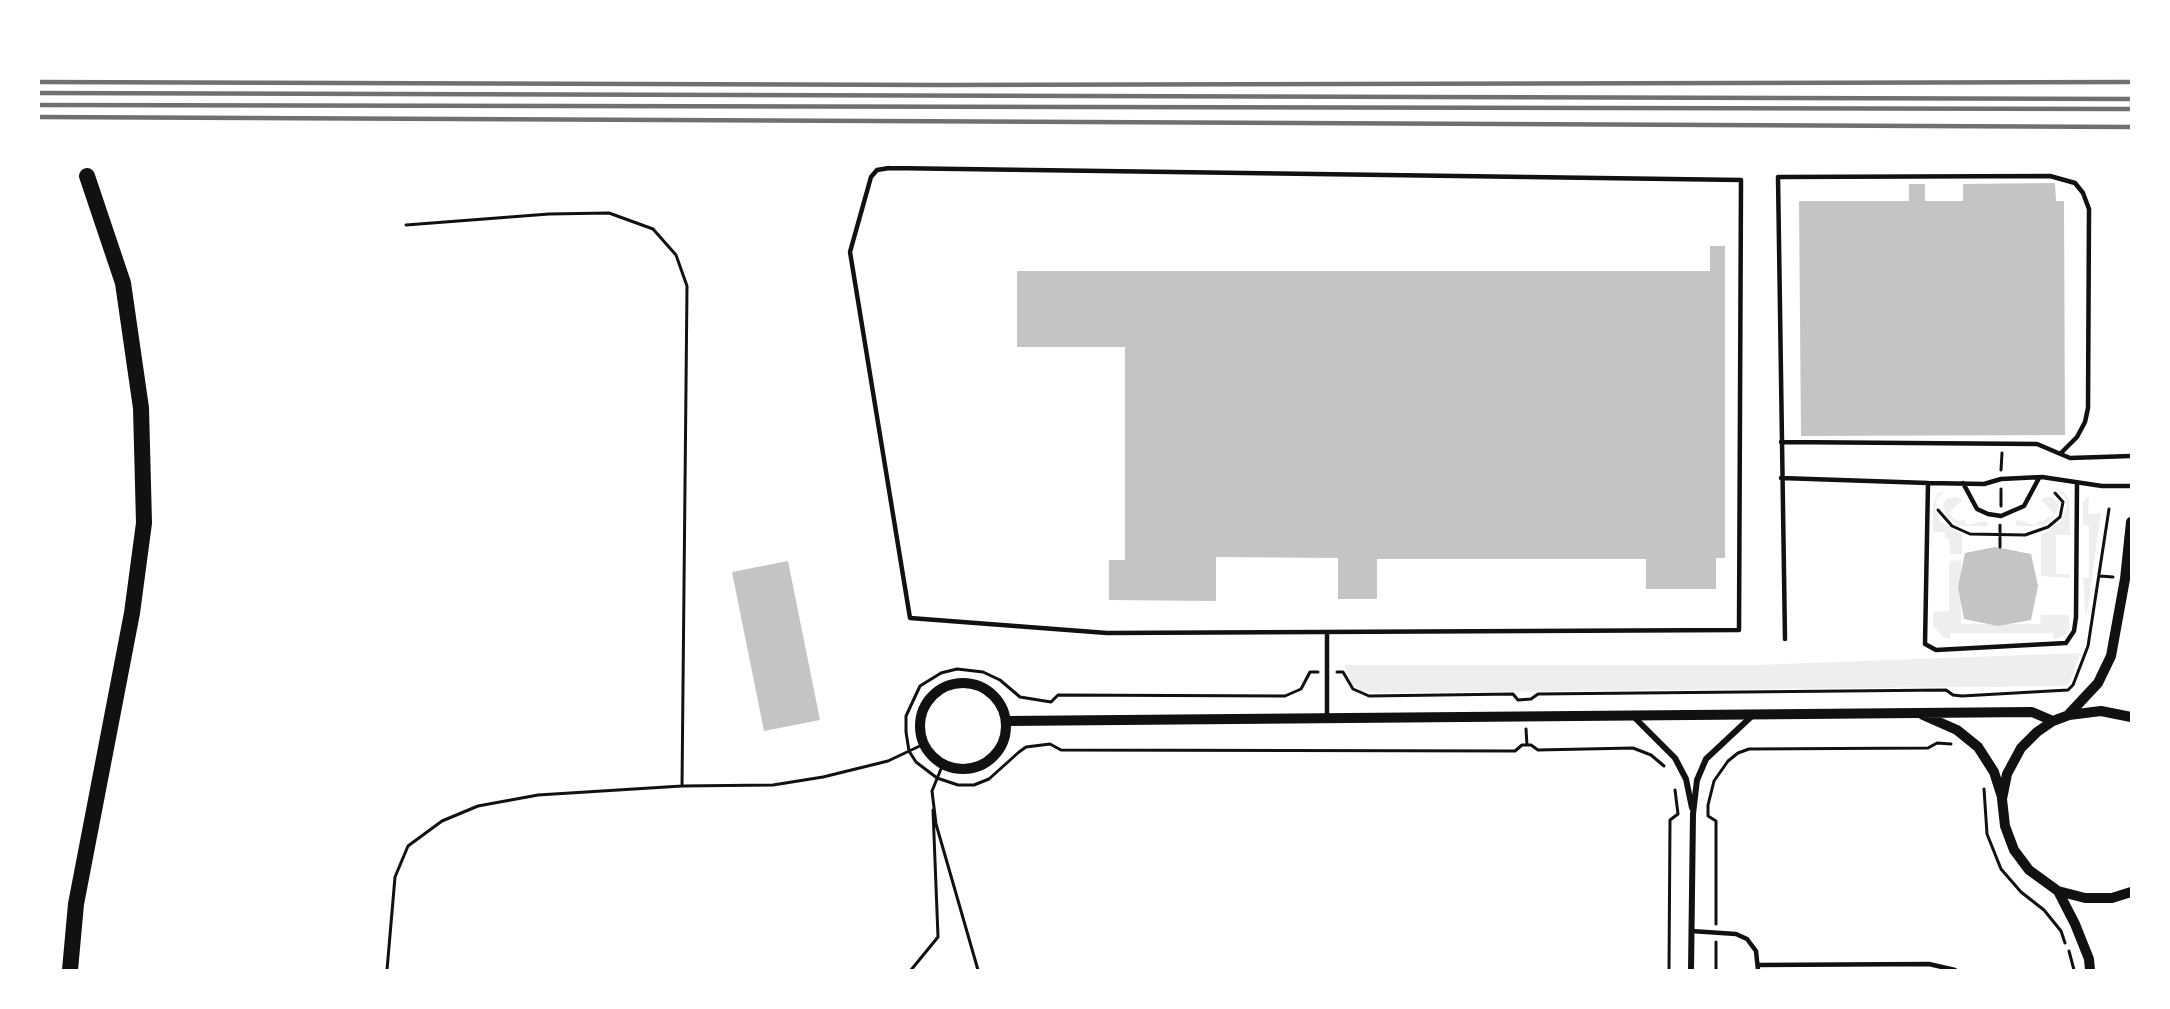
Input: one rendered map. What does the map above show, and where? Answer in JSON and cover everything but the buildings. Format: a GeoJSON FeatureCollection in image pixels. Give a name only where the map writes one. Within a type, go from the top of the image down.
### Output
{"type":"FeatureCollection","features":[{"type":"Feature","properties":{"kind":"highway"},"geometry":{"type":"LineString","coordinates":[[70,970],[76,904],[132,613],[144,523],[141,408],[123,283],[87,176]]}},
{"type":"Feature","properties":{"kind":"street"},"geometry":{"type":"LineString","coordinates":[[2069,715],[2098,683],[2111,656],[2126,579],[2131,522]]}},
{"type":"Feature","properties":{"kind":"street"},"geometry":{"type":"LineString","coordinates":[[964,682],[988,690],[998,699],[1007,721],[1001,749],[988,762],[970,769],[943,764],[931,756],[924,744],[920,719],[931,696],[952,684],[964,682]]}},
{"type":"Feature","properties":{"kind":"street"},"geometry":{"type":"LineString","coordinates":[[2002,799],[2007,774],[2021,748],[2037,732],[2053,721],[2069,715],[2101,711],[2131,717]]}},
{"type":"Feature","properties":{"kind":"street"},"geometry":{"type":"LineString","coordinates":[[1007,721],[2032,712],[2053,721]]}},
{"type":"Feature","properties":{"kind":"street"},"geometry":{"type":"LineString","coordinates":[[1920,713],[1957,730],[1978,747],[1994,772],[2002,799],[2005,826],[2014,850],[2029,870],[2058,891],[2085,898],[2112,898],[2131,892]]}},
{"type":"Feature","properties":{"kind":"street"},"geometry":{"type":"LineString","coordinates":[[1691,970],[1693,814],[1697,780],[1706,759],[1753,715]]}},
{"type":"Feature","properties":{"kind":"street"},"geometry":{"type":"LineString","coordinates":[[1632,716],[1675,758],[1686,778],[1693,814]]}},
{"type":"Feature","properties":{"kind":"street"},"geometry":{"type":"LineString","coordinates":[[2058,891],[2075,924],[2090,970]]}},
{"type":"Feature","properties":{"kind":"lane"},"geometry":{"type":"LineString","coordinates":[[889,168],[1741,180],[1739,630],[1328,632],[1107,633],[910,618],[850,252],[871,177],[877,170],[889,168]]}},
{"type":"Feature","properties":{"kind":"lane"},"geometry":{"type":"LineString","coordinates":[[1785,639],[1778,177],[2050,176],[2075,183],[2083,193],[2089,209],[2088,408],[2085,422],[2077,436],[2061,453]]}},
{"type":"Feature","properties":{"kind":"lane"},"geometry":{"type":"LineString","coordinates":[[1781,442],[2037,444],[2070,458],[2131,456]]}},
{"type":"Feature","properties":{"kind":"lane"},"geometry":{"type":"LineString","coordinates":[[1781,478],[1963,483],[2039,477],[2077,483],[2131,486]]}},
{"type":"Feature","properties":{"kind":"lane"},"geometry":{"type":"LineString","coordinates":[[1963,483],[1977,509],[2001,516],[2024,506],[2039,477]]}},
{"type":"Feature","properties":{"kind":"lane"},"geometry":{"type":"LineString","coordinates":[[1928,483],[1926,644],[1936,650],[2066,643],[2074,631],[2076,617],[2077,483]]}},
{"type":"Feature","properties":{"kind":"lane"},"geometry":{"type":"LineString","coordinates":[[1327,719],[1328,632]]}},
{"type":"Feature","properties":{"kind":"lane"},"geometry":{"type":"LineString","coordinates":[[1691,931],[1716,931],[1736,934],[1747,939],[1756,951],[1758,967],[1929,964],[1955,970]]}},
{"type":"Feature","properties":{"kind":"path"},"geometry":{"type":"LineString","coordinates":[[406,225],[549,214],[609,213],[653,229],[676,255],[687,286],[682,786]]}},
{"type":"Feature","properties":{"kind":"path"},"geometry":{"type":"LineString","coordinates":[[1310,672],[1301,689],[1285,696],[1058,696],[1051,702],[1020,698],[1000,680],[983,672],[957,669],[930,678],[913,696],[906,716],[909,751],[916,762],[937,778],[952,783],[974,785],[989,779],[1026,747],[1050,744],[1061,750],[1515,751],[1522,745],[1531,745],[1538,750],[1633,748],[1651,755],[1669,774]]}},
{"type":"Feature","properties":{"kind":"path"},"geometry":{"type":"LineString","coordinates":[[1342,672],[1353,689],[1369,696],[1513,694],[1518,700],[1525,700],[1538,694],[1935,690],[1946,690],[1953,695],[1962,696]]}},
{"type":"Feature","properties":{"kind":"path"},"geometry":{"type":"LineString","coordinates":[[1716,970],[1716,821],[1708,816],[1708,805],[1710,791],[1728,761],[1738,753],[1749,749],[1928,748],[1937,743],[1950,744],[1958,748]]}},
{"type":"Feature","properties":{"kind":"path"},"geometry":{"type":"LineString","coordinates":[[387,970],[395,877],[408,846],[442,821],[478,806],[538,795],[682,786],[783,784],[888,761],[924,744]]}},
{"type":"Feature","properties":{"kind":"path"},"geometry":{"type":"LineString","coordinates":[[911,970],[938,937],[932,790],[943,764]]}},
{"type":"Feature","properties":{"kind":"path"},"geometry":{"type":"LineString","coordinates":[[1669,970],[1670,820],[1677,814],[1674,781]]}},
{"type":"Feature","properties":{"kind":"path"},"geometry":{"type":"LineString","coordinates":[[1984,787],[1987,834],[2001,869],[2021,892],[2044,910],[2061,931],[2074,970]]}},
{"type":"Feature","properties":{"kind":"path"},"geometry":{"type":"LineString","coordinates":[[932,790],[936,824],[978,970]]}},
{"type":"Feature","properties":{"kind":"shaded area"},"geometry":{"type":"Polygon","coordinates":[[[2056,489],[2064,492],[2069,500],[2070,535],[2056,535],[2056,574],[2069,574],[2070,578],[2041,576],[2041,535],[2062,521],[2067,507],[2065,497],[2056,489]]]}},
{"type":"Feature","properties":{"kind":"shaded area"},"geometry":{"type":"Polygon","coordinates":[[[1945,491],[1937,498],[1935,509],[1940,521],[1962,535],[1962,554],[1950,554],[1949,539],[1945,539],[1945,532],[1933,532],[1933,505],[1938,493],[1945,491]]]}},
{"type":"Feature","properties":{"kind":"shaded area"},"geometry":{"type":"Polygon","coordinates":[[[2089,495],[2088,514],[2101,513],[2086,619],[2083,578],[2089,578],[2089,526],[2083,525],[2083,502],[2089,495]]]}},
{"type":"Feature","properties":{"kind":"shaded area"},"geometry":{"type":"Polygon","coordinates":[[[1956,497],[1962,500],[1949,513],[1953,518],[1960,522],[1963,519],[1967,525],[1986,521],[1988,526],[1962,526],[1947,517],[1943,504],[1948,498],[1956,497]]]}},
{"type":"Feature","properties":{"kind":"shaded area"},"geometry":{"type":"Polygon","coordinates":[[[2053,497],[2059,506],[2051,521],[2040,526],[2015,526],[2017,520],[2035,525],[2040,520],[2042,522],[2050,518],[2054,513],[2041,500],[2053,497]]]}},
{"type":"Feature","properties":{"kind":"shaded area"},"geometry":{"type":"Polygon","coordinates":[[[1961,560],[1961,624],[2040,624],[2041,615],[2069,615],[2069,629],[2065,635],[2054,639],[2053,633],[1950,633],[1950,639],[1943,637],[1933,626],[1933,612],[1949,611],[1949,561],[1961,560]]]}},
{"type":"Feature","properties":{"kind":"shaded area"},"geometry":{"type":"Polygon","coordinates":[[[2080,653],[2072,677],[2068,684],[2062,686],[1376,693],[1362,692],[1352,684],[1345,669],[1345,665],[1755,665],[2080,653]]]}},
{"type":"Feature","properties":{"kind":"railway"},"geometry":{"type":"LineString","coordinates":[[39,82],[942,85],[2131,82]]}},
{"type":"Feature","properties":{"kind":"railway"},"geometry":{"type":"LineString","coordinates":[[39,93],[2131,99]]}},
{"type":"Feature","properties":{"kind":"railway"},"geometry":{"type":"LineString","coordinates":[[39,105],[2131,109]]}},
{"type":"Feature","properties":{"kind":"railway"},"geometry":{"type":"LineString","coordinates":[[39,117],[2131,127]]}}]}
